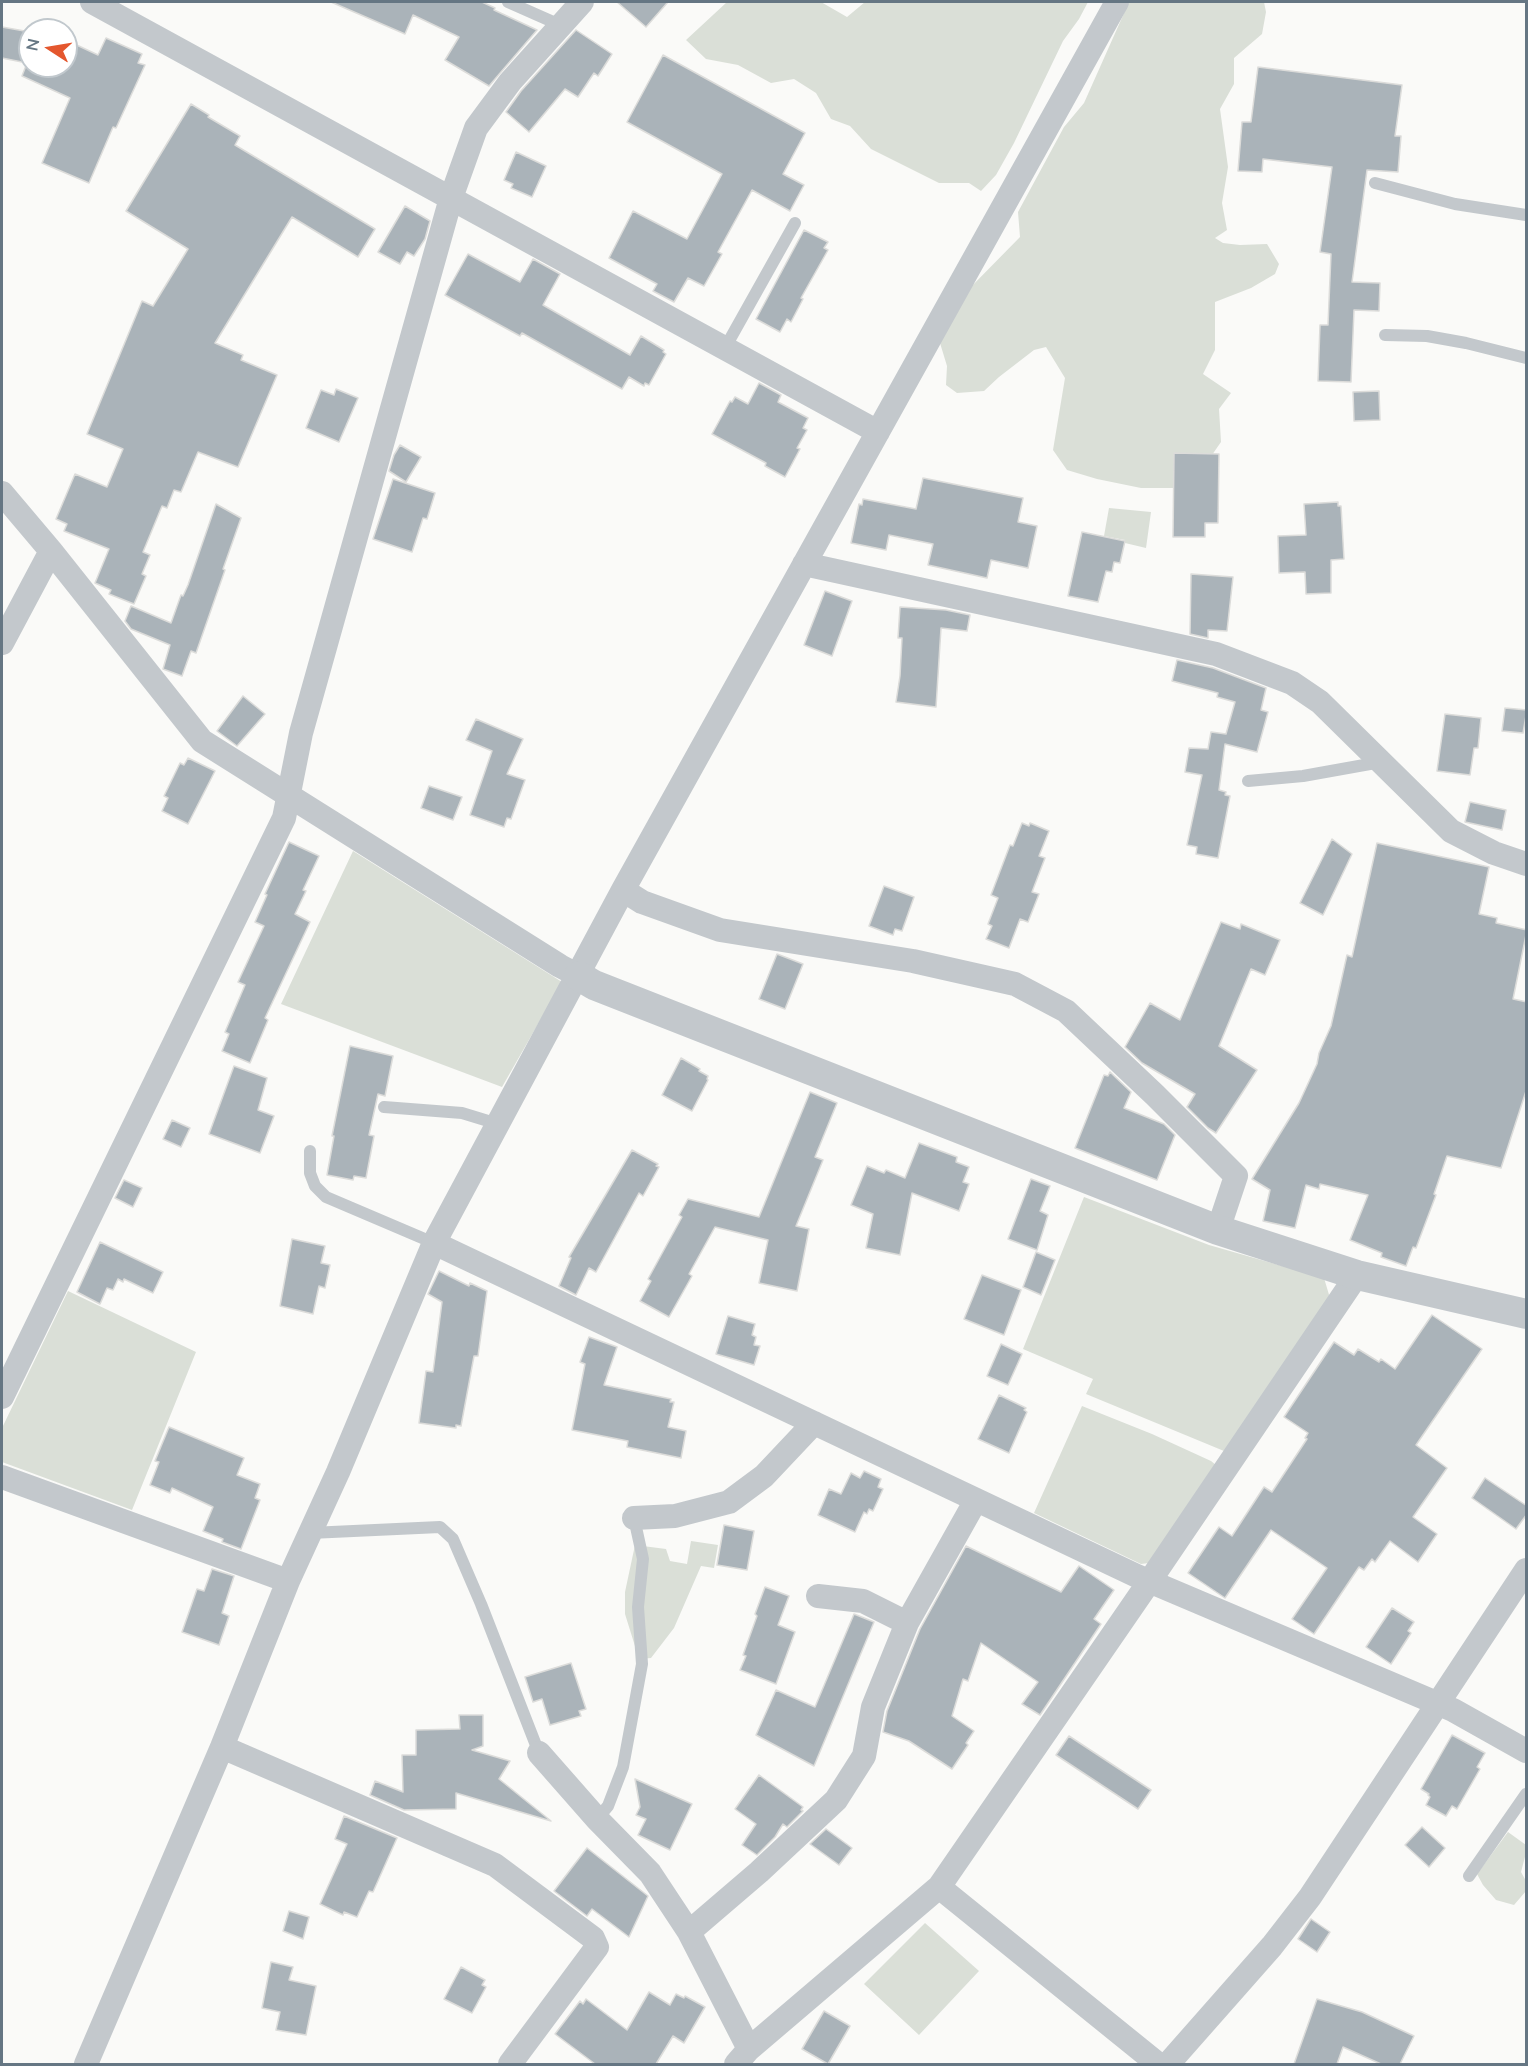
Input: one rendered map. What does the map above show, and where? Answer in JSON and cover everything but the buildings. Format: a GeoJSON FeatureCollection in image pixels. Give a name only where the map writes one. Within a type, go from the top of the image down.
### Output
{"type":"FeatureCollection","features":[{"type":"Feature","properties":{"kind":"street"},"geometry":{"type":"LineString","coordinates":[[92,2],[878,432]]}},
{"type":"Feature","properties":{"kind":"street"},"geometry":{"type":"LineString","coordinates":[[2,1396],[284,818],[302,733],[451,198],[476,128],[510,82],[582,2]]}},
{"type":"Feature","properties":{"kind":"street"},"geometry":{"type":"LineString","coordinates":[[86,2064],[222,1747],[288,1581],[434,1243],[579,976],[623,890],[1117,2]]}},
{"type":"Feature","properties":{"kind":"street"},"geometry":{"type":"LineString","coordinates":[[2,493],[202,741],[560,966],[605,989],[1218,1230],[1357,1275],[1527,1314]]}},
{"type":"Feature","properties":{"kind":"street"},"geometry":{"type":"LineString","coordinates":[[2,643],[51,551]]}},
{"type":"Feature","properties":{"kind":"street"},"geometry":{"type":"LineString","coordinates":[[804,564],[1216,654],[1292,682],[1320,702],[1451,831],[1494,853],[1527,864]]}},
{"type":"Feature","properties":{"kind":"street"},"geometry":{"type":"LineString","coordinates":[[623,890],[642,902],[720,930],[913,961],[1015,984],[1066,1011],[1236,1176],[1218,1230]]}},
{"type":"Feature","properties":{"kind":"street"},"geometry":{"type":"LineString","coordinates":[[434,1243],[1149,1582],[1439,1704],[1527,1751]]}},
{"type":"Feature","properties":{"kind":"street"},"geometry":{"type":"LineString","coordinates":[[539,1754],[597,1819],[650,1873],[689,1932],[742,2057],[939,1887],[1357,1275]]}},
{"type":"Feature","properties":{"kind":"street"},"geometry":{"type":"LineString","coordinates":[[634,1518],[675,1516],[729,1502],[764,1476],[814,1423]]}},
{"type":"Feature","properties":{"kind":"street"},"geometry":{"type":"LineString","coordinates":[[2,1477],[288,1581]]}},
{"type":"Feature","properties":{"kind":"street"},"geometry":{"type":"LineString","coordinates":[[689,1932],[759,1872],[836,1800],[864,1756],[873,1707],[907,1623],[976,1500]]}},
{"type":"Feature","properties":{"kind":"street"},"geometry":{"type":"LineString","coordinates":[[1168,2064],[1272,1946],[1310,1897],[1527,1570]]}},
{"type":"Feature","properties":{"kind":"street"},"geometry":{"type":"LineString","coordinates":[[818,1596],[863,1600],[907,1623]]}},
{"type":"Feature","properties":{"kind":"street"},"geometry":{"type":"LineString","coordinates":[[222,1747],[495,1865],[593,1938],[597,1947],[510,2064]]}},
{"type":"Feature","properties":{"kind":"street"},"geometry":{"type":"LineString","coordinates":[[939,1887],[1158,2064]]}},
{"type":"Feature","properties":{"kind":"lane"},"geometry":{"type":"LineString","coordinates":[[508,2],[560,25]]}},
{"type":"Feature","properties":{"kind":"lane"},"geometry":{"type":"LineString","coordinates":[[1375,183],[1455,204],[1527,215]]}},
{"type":"Feature","properties":{"kind":"lane"},"geometry":{"type":"LineString","coordinates":[[724,348],[795,223]]}},
{"type":"Feature","properties":{"kind":"lane"},"geometry":{"type":"LineString","coordinates":[[1385,335],[1426,336],[1527,358]]}},
{"type":"Feature","properties":{"kind":"lane"},"geometry":{"type":"LineString","coordinates":[[1248,781],[1303,776],[1381,762]]}},
{"type":"Feature","properties":{"kind":"lane"},"geometry":{"type":"LineString","coordinates":[[384,1107],[462,1113],[498,1124]]}},
{"type":"Feature","properties":{"kind":"lane"},"geometry":{"type":"LineString","coordinates":[[310,1151],[310,1173],[315,1186],[326,1197],[434,1243]]}},
{"type":"Feature","properties":{"kind":"lane"},"geometry":{"type":"LineString","coordinates":[[597,1819],[608,1806],[623,1767],[642,1664],[638,1607],[643,1559],[634,1518]]}},
{"type":"Feature","properties":{"kind":"lane"},"geometry":{"type":"LineString","coordinates":[[310,1533],[440,1527],[453,1539],[481,1604],[539,1754]]}},
{"type":"Feature","properties":{"kind":"lane"},"geometry":{"type":"LineString","coordinates":[[1469,1876],[1527,1794]]}},
{"type":"Feature","properties":{"kind":"shaded area"},"geometry":{"type":"Polygon","coordinates":[[[727,2],[821,2],[847,17],[865,2],[1088,2],[1063,41],[996,175],[981,191],[969,183],[939,183],[871,149],[850,126],[831,119],[816,93],[794,79],[771,83],[738,65],[706,59],[686,40],[727,2]]]}},
{"type":"Feature","properties":{"kind":"shaded area"},"geometry":{"type":"Polygon","coordinates":[[[1129,2],[1264,2],[1266,12],[1262,34],[1234,58],[1234,84],[1220,109],[1228,167],[1222,203],[1227,230],[1215,238],[1223,243],[1240,245],[1267,244],[1279,264],[1275,274],[1251,288],[1215,302],[1215,350],[1203,374],[1231,393],[1219,409],[1221,442],[1205,465],[1176,488],[1141,488],[1067,470],[1053,450],[1065,378],[1046,347],[1034,350],[984,391],[957,393],[946,385],[947,366],[940,343],[964,294],[1020,237],[1018,212],[1064,127],[1084,103],[1129,2]]]}},
{"type":"Feature","properties":{"kind":"shaded area"},"geometry":{"type":"Polygon","coordinates":[[[1109,508],[1151,512],[1146,548],[1125,543],[1125,540],[1104,536],[1109,508]]]}},
{"type":"Feature","properties":{"kind":"shaded area"},"geometry":{"type":"Polygon","coordinates":[[[353,851],[562,982],[502,1087],[281,1004],[353,851]]]}},
{"type":"Feature","properties":{"kind":"shaded area"},"geometry":{"type":"Polygon","coordinates":[[[1084,1197],[1209,1245],[1324,1278],[1330,1298],[1224,1451],[1086,1394],[1093,1379],[1023,1349],[1084,1197]]]}},
{"type":"Feature","properties":{"kind":"shaded area"},"geometry":{"type":"Polygon","coordinates":[[[68,1291],[196,1352],[132,1510],[2,1462],[2,1428],[68,1291]]]}},
{"type":"Feature","properties":{"kind":"shaded area"},"geometry":{"type":"Polygon","coordinates":[[[1082,1406],[1152,1434],[1216,1465],[1149,1563],[1141,1564],[1034,1513],[1082,1406]]]}},
{"type":"Feature","properties":{"kind":"shaded area"},"geometry":{"type":"Polygon","coordinates":[[[691,1541],[718,1545],[714,1568],[701,1566],[674,1628],[651,1658],[639,1659],[625,1614],[625,1592],[635,1545],[666,1549],[670,1561],[687,1564],[691,1541]]]}},
{"type":"Feature","properties":{"kind":"shaded area"},"geometry":{"type":"Polygon","coordinates":[[[1508,1832],[1526,1845],[1521,1872],[1526,1881],[1526,1891],[1514,1905],[1496,1900],[1477,1874],[1508,1832]]]}},
{"type":"Feature","properties":{"kind":"shaded area"},"geometry":{"type":"Polygon","coordinates":[[[925,1923],[979,1971],[919,2035],[864,1984],[925,1923]]]}}]}
